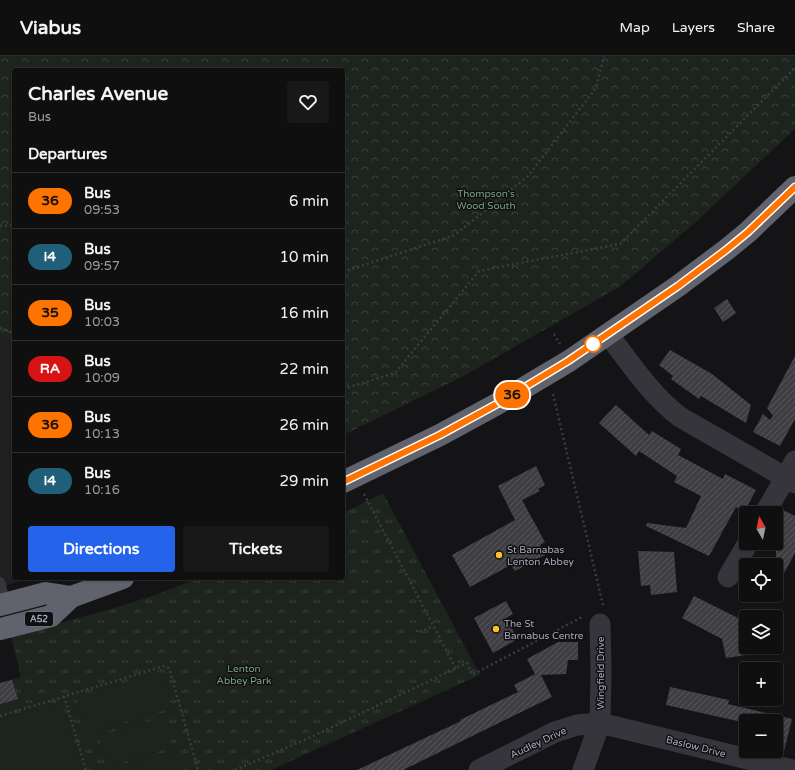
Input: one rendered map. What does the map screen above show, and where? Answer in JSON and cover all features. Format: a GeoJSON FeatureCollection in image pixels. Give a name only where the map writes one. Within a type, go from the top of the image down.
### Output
{"type":"FeatureCollection","features":[{"type":"Feature","properties":{"kind":"highway"},"geometry":{"type":"LineString","coordinates":[[353,486],[440,435],[497,404],[555,369],[608,334],[678,286],[726,250],[748,232],[795,187]]}},
{"type":"Feature","properties":{"kind":"highway","name":"A52"},"geometry":{"type":"LineString","coordinates":[[0,629],[51,616],[71,597],[118,580]]}},
{"type":"Feature","properties":{"kind":"highway","name":"A52"},"geometry":{"type":"LineString","coordinates":[[3,604],[46,593],[71,597]]}},
{"type":"Feature","properties":{"kind":"street"},"geometry":{"type":"LineString","coordinates":[[608,334],[644,381],[667,407],[680,417],[792,474],[770,506]]}},
{"type":"Feature","properties":{"kind":"street"},"geometry":{"type":"LineString","coordinates":[[728,578],[744,550]]}},
{"type":"Feature","properties":{"kind":"street","name":"Wingfield Drive"},"geometry":{"type":"LineString","coordinates":[[583,770],[600,723],[600,621]]}},
{"type":"Feature","properties":{"kind":"street","name":"Audley Drive"},"geometry":{"type":"LineString","coordinates":[[479,770],[555,732],[577,725],[600,723]]}},
{"type":"Feature","properties":{"kind":"street","name":"Baslow Drive"},"geometry":{"type":"LineString","coordinates":[[600,723],[793,770]]}},
{"type":"Feature","properties":{"kind":"lane"},"geometry":{"type":"LineString","coordinates":[[0,582],[3,604]]}},
{"type":"Feature","properties":{"kind":"path"},"geometry":{"type":"LineString","coordinates":[[345,271],[455,235],[528,176],[596,88],[604,56]]}},
{"type":"Feature","properties":{"kind":"path"},"geometry":{"type":"LineString","coordinates":[[345,387],[395,373],[479,271],[620,244],[795,68]]}},
{"type":"Feature","properties":{"kind":"path"},"geometry":{"type":"LineString","coordinates":[[0,226],[12,225]]}},
{"type":"Feature","properties":{"kind":"path"},"geometry":{"type":"LineString","coordinates":[[0,328],[12,333]]}},
{"type":"Feature","properties":{"kind":"path"},"geometry":{"type":"LineString","coordinates":[[235,770],[309,738],[467,663],[472,675],[584,616],[586,619],[600,621],[603,606],[552,386]]}},
{"type":"Feature","properties":{"kind":"path"},"geometry":{"type":"LineString","coordinates":[[353,486],[456,669]]}},
{"type":"Feature","properties":{"kind":"path"},"geometry":{"type":"LineString","coordinates":[[417,630],[418,633],[432,626]]}},
{"type":"Feature","properties":{"kind":"path"},"geometry":{"type":"LineString","coordinates":[[0,716],[167,666],[170,668],[198,770]]}},
{"type":"Feature","properties":{"kind":"path"},"geometry":{"type":"LineString","coordinates":[[64,696],[86,770]]}},
{"type":"Feature","properties":{"kind":"shaded area"},"geometry":{"type":"Polygon","coordinates":[[[0,338],[12,345],[12,580],[25,580],[0,587],[0,338]]]}},
{"type":"Feature","properties":{"kind":"green space","name":"Thompson's Wood South"},"geometry":{"type":"Polygon","coordinates":[[[0,56],[795,56],[795,129],[697,221],[621,286],[460,378],[345,434],[345,68],[12,68],[12,345],[0,338],[0,56]]]}},
{"type":"Feature","properties":{"kind":"green space","name":"Lenton Abbey Park"},"geometry":{"type":"Polygon","coordinates":[[[383,493],[480,675],[271,770],[0,770],[0,683],[21,677],[11,636],[153,596],[193,580],[345,580],[345,512],[383,493]]]}},
{"type":"Feature","properties":{"kind":"green space"},"geometry":{"type":"Polygon","coordinates":[[[161,672],[172,708],[87,734],[76,697],[161,672]]]}},
{"type":"Feature","properties":{"kind":"green space"},"geometry":{"type":"Polygon","coordinates":[[[62,702],[83,770],[0,770],[0,720],[62,702]]]}},
{"type":"Feature","properties":{"kind":"green space"},"geometry":{"type":"Polygon","coordinates":[[[163,717],[172,747],[108,767],[99,736],[163,717]]]}},
{"type":"Feature","properties":{"kind":"green space"},"geometry":{"type":"Polygon","coordinates":[[[173,751],[179,770],[110,770],[173,751]]]}},
{"type":"Feature","properties":{"kind":"building"},"geometry":{"type":"Polygon","coordinates":[[[727,299],[736,313],[723,322],[714,308],[727,299]]]}},
{"type":"Feature","properties":{"kind":"building"},"geometry":{"type":"Polygon","coordinates":[[[670,350],[712,374],[751,405],[746,423],[701,396],[699,399],[671,379],[673,376],[659,365],[670,350]]]}},
{"type":"Feature","properties":{"kind":"building"},"geometry":{"type":"Polygon","coordinates":[[[795,356],[795,419],[780,446],[753,432],[763,414],[770,420],[773,416],[767,408],[795,356]]]}},
{"type":"Feature","properties":{"kind":"building"},"geometry":{"type":"Polygon","coordinates":[[[616,405],[649,435],[652,431],[681,449],[678,455],[723,479],[725,474],[756,490],[747,506],[739,506],[739,509],[736,507],[709,556],[646,526],[647,523],[686,528],[701,496],[674,482],[677,476],[639,451],[636,456],[599,423],[616,405]]]}},
{"type":"Feature","properties":{"kind":"building","name":"St Barnabas Lenton Abbey"},"geometry":{"type":"Polygon","coordinates":[[[536,466],[545,485],[538,489],[540,491],[522,500],[545,542],[540,545],[545,555],[515,571],[511,565],[470,587],[452,555],[515,520],[498,486],[536,466]]]}},
{"type":"Feature","properties":{"kind":"building"},"geometry":{"type":"Polygon","coordinates":[[[783,510],[795,516],[795,553],[783,575],[783,558],[776,558],[776,550],[783,550],[783,510]]]}},
{"type":"Feature","properties":{"kind":"building"},"geometry":{"type":"Polygon","coordinates":[[[638,551],[674,552],[677,592],[651,595],[650,585],[641,586],[638,551]]]}},
{"type":"Feature","properties":{"kind":"building"},"geometry":{"type":"Polygon","coordinates":[[[694,596],[739,618],[739,654],[746,655],[726,658],[722,639],[682,618],[694,596]]]}},
{"type":"Feature","properties":{"kind":"building","name":"The St Barnabus Centre"},"geometry":{"type":"Polygon","coordinates":[[[506,601],[513,614],[506,618],[518,639],[493,653],[474,618],[506,601]]]}},
{"type":"Feature","properties":{"kind":"building"},"geometry":{"type":"Polygon","coordinates":[[[558,642],[578,642],[578,660],[568,660],[566,674],[541,675],[552,697],[403,770],[357,770],[461,721],[460,720],[518,692],[514,685],[535,674],[527,659],[558,642]]]}},
{"type":"Feature","properties":{"kind":"building"},"geometry":{"type":"Polygon","coordinates":[[[12,680],[18,699],[0,704],[0,683],[12,680]]]}},
{"type":"Feature","properties":{"kind":"building"},"geometry":{"type":"Polygon","coordinates":[[[670,687],[729,700],[728,704],[771,714],[739,714],[739,721],[666,705],[670,687]]]}},
{"type":"Feature","properties":{"kind":"building"},"geometry":{"type":"Polygon","coordinates":[[[783,717],[792,719],[783,755],[783,717]]]}},
{"type":"Feature","properties":{"kind":"bus line","name":"36"},"geometry":{"type":"LineString","coordinates":[[345,481],[440,435],[497,404],[568,361],[678,286],[726,250],[748,232],[795,187]]}},
{"type":"Feature","properties":{"kind":"place","name":"St Barnabas Lenton Abbey"},"geometry":{"type":"Point","coordinates":[499,555]}},
{"type":"Feature","properties":{"kind":"place","name":"The St Barnabus Centre"},"geometry":{"type":"Point","coordinates":[496,629]}}]}
